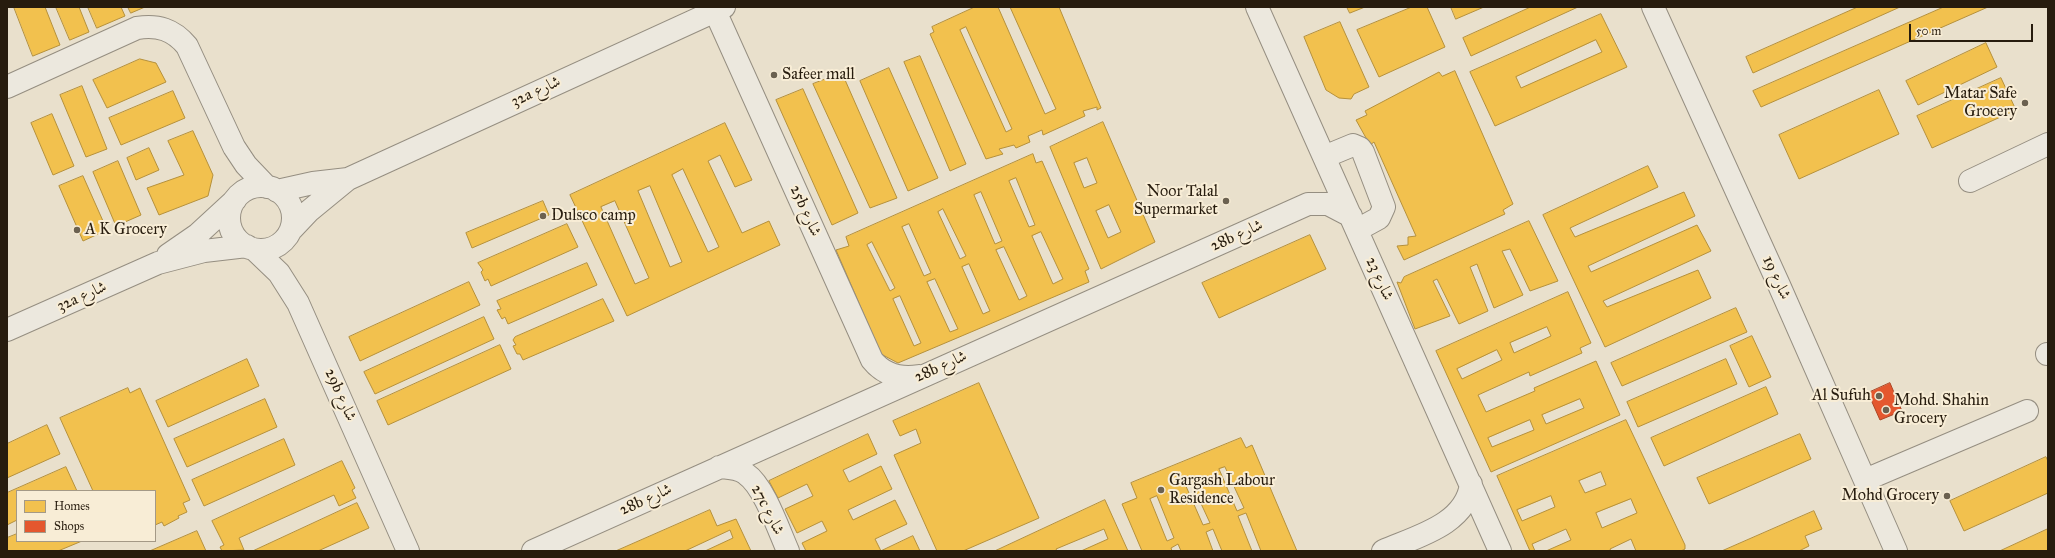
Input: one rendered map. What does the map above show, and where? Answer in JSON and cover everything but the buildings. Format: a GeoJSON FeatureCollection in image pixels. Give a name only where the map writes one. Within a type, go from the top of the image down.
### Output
{"type":"FeatureCollection","features":[{"type":"Feature","properties":{"kind":"street","name":"شارع 23"},"geometry":{"type":"LineString","coordinates":[[1257,7],[1500,551]]}},
{"type":"Feature","properties":{"kind":"street","name":"شارع 19"},"geometry":{"type":"LineString","coordinates":[[1653,7],[1779,285],[1896,551]]}},
{"type":"Feature","properties":{"kind":"street","name":"32a شارع"},"geometry":{"type":"LineString","coordinates":[[292,229],[318,203],[348,179],[720,9]]}},
{"type":"Feature","properties":{"kind":"street","name":"25b شارع"},"geometry":{"type":"LineString","coordinates":[[720,9],[872,360],[884,371],[893,375],[903,377],[923,375]]}},
{"type":"Feature","properties":{"kind":"street"},"geometry":{"type":"LineString","coordinates":[[7,86],[137,28],[148,26],[163,28],[175,34],[187,46],[234,147],[246,165],[272,189],[289,202],[292,211],[292,229],[281,243],[269,249],[251,248],[239,241],[230,226],[229,217],[235,200],[249,189],[272,189]]}},
{"type":"Feature","properties":{"kind":"street"},"geometry":{"type":"LineString","coordinates":[[1970,180],[2048,144]]}},
{"type":"Feature","properties":{"kind":"street"},"geometry":{"type":"LineString","coordinates":[[1324,157],[1352,145],[1360,148],[1363,152],[1384,207],[1379,218],[1354,223]]}},
{"type":"Feature","properties":{"kind":"street","name":"32a شارع"},"geometry":{"type":"LineString","coordinates":[[272,189],[348,179]]}},
{"type":"Feature","properties":{"kind":"street","name":"32a شارع"},"geometry":{"type":"LineString","coordinates":[[158,263],[197,235],[235,200]]}},
{"type":"Feature","properties":{"kind":"street","name":"28b شارع"},"geometry":{"type":"LineString","coordinates":[[533,551],[923,375],[1308,204],[1328,204],[1354,223]]}},
{"type":"Feature","properties":{"kind":"street","name":"32a شارع"},"geometry":{"type":"LineString","coordinates":[[7,330],[158,263],[204,251],[251,248]]}},
{"type":"Feature","properties":{"kind":"street","name":"29b شارع"},"geometry":{"type":"LineString","coordinates":[[251,248],[279,274],[298,303],[408,551]]}},
{"type":"Feature","properties":{"kind":"street"},"geometry":{"type":"LineString","coordinates":[[1865,480],[2027,411]]}},
{"type":"Feature","properties":{"kind":"street","name":"27c شارع"},"geometry":{"type":"LineString","coordinates":[[719,467],[738,470],[746,474],[757,485],[788,551]]}},
{"type":"Feature","properties":{"kind":"street"},"geometry":{"type":"LineString","coordinates":[[1383,551],[1443,524],[1452,518],[1466,502],[1470,493],[1471,484]]}},
{"type":"Feature","properties":{"kind":"place","name":"Safeer mall"},"geometry":{"type":"Point","coordinates":[774,75]}},
{"type":"Feature","properties":{"kind":"place","name":"Matar Safe Grocery"},"geometry":{"type":"Point","coordinates":[2025,103]}},
{"type":"Feature","properties":{"kind":"place","name":"Noor Talal Supermarket"},"geometry":{"type":"Point","coordinates":[1226,201]}},
{"type":"Feature","properties":{"kind":"place","name":"Dulsco camp"},"geometry":{"type":"Point","coordinates":[543,216]}},
{"type":"Feature","properties":{"kind":"place","name":"A K Grocery"},"geometry":{"type":"Point","coordinates":[77,230]}},
{"type":"Feature","properties":{"kind":"place","name":"Al Sufuh"},"geometry":{"type":"Point","coordinates":[1879,396]}},
{"type":"Feature","properties":{"kind":"place","name":"Mohd. Shahin Grocery"},"geometry":{"type":"Point","coordinates":[1886,410]}},
{"type":"Feature","properties":{"kind":"place","name":"Gargash Labour Residence"},"geometry":{"type":"Point","coordinates":[1161,490]}},
{"type":"Feature","properties":{"kind":"place","name":"Mohd Grocery"},"geometry":{"type":"Point","coordinates":[1947,496]}}]}
